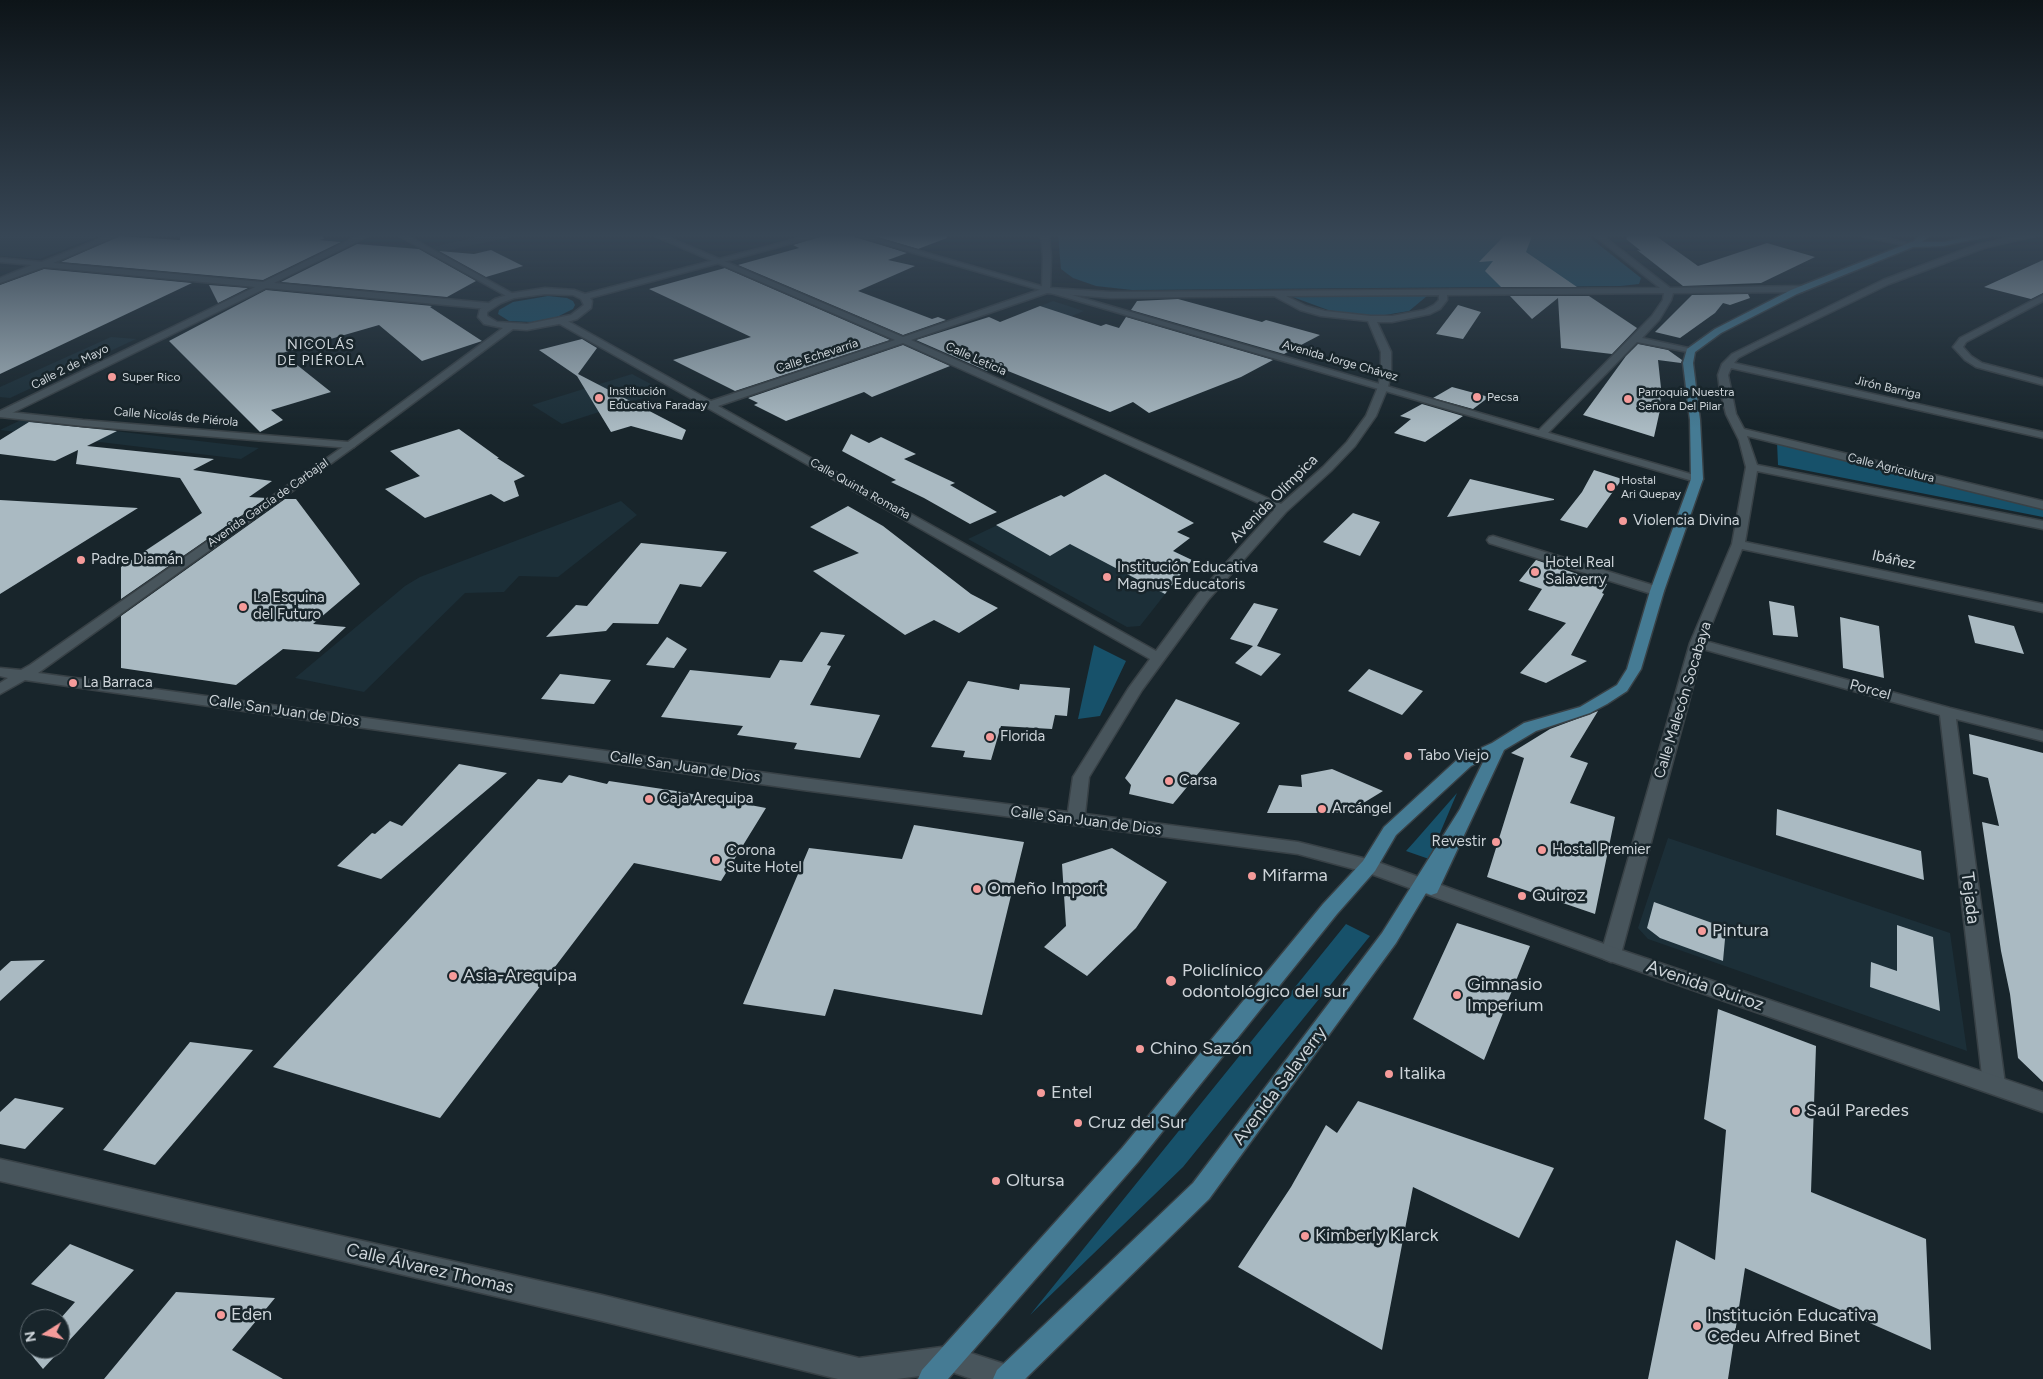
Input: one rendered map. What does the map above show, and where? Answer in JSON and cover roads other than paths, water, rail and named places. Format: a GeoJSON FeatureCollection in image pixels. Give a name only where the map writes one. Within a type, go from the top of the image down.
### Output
{"type":"FeatureCollection","features":[{"type":"Feature","properties":{"kind":"main road"},"geometry":{"type":"LineString","coordinates":[[931,1379],[1130,1155],[1330,909],[1369,866],[1390,831],[1465,762],[1498,747],[1530,727],[1585,710],[1622,688],[1634,669],[1657,590],[1697,479],[1695,420],[1688,363],[1690,351],[1718,332],[1778,300]]}},
{"type":"Feature","properties":{"kind":"main road"},"geometry":{"type":"LineString","coordinates":[[1431,888],[1498,747]]}},
{"type":"Feature","properties":{"kind":"main road","name":"Avenida Salaverry"},"geometry":{"type":"LineString","coordinates":[[1010,1378],[1201,1191],[1389,938],[1470,805]]}},
{"type":"Feature","properties":{"kind":"street","name":"Calle 2 de Mayo"},"geometry":{"type":"LineString","coordinates":[[1,414],[231,300]]}},
{"type":"Feature","properties":{"kind":"street"},"geometry":{"type":"LineString","coordinates":[[431,300],[488,306]]}},
{"type":"Feature","properties":{"kind":"street"},"geometry":{"type":"LineString","coordinates":[[502,300],[488,306],[483,311],[482,317],[487,322],[510,327],[527,327],[561,322],[583,312],[588,306],[587,300]]}},
{"type":"Feature","properties":{"kind":"street","name":"Calle Leticia"},"geometry":{"type":"LineString","coordinates":[[811,300],[1282,509]]}},
{"type":"Feature","properties":{"kind":"street","name":"Calle Echevarría"},"geometry":{"type":"LineString","coordinates":[[710,405],[1016,300]]}},
{"type":"Feature","properties":{"kind":"street","name":"Avenida Jorge Chávez"},"geometry":{"type":"LineString","coordinates":[[1082,300],[1697,479]]}},
{"type":"Feature","properties":{"kind":"street"},"geometry":{"type":"LineString","coordinates":[[1287,300],[1295,305],[1324,314],[1371,319],[1402,318],[1427,312],[1437,307],[1443,300]]}},
{"type":"Feature","properties":{"kind":"street"},"geometry":{"type":"LineString","coordinates":[[1542,433],[1656,318],[1666,300]]}},
{"type":"Feature","properties":{"kind":"street"},"geometry":{"type":"LineString","coordinates":[[1727,364],[1735,356],[1848,300]]}},
{"type":"Feature","properties":{"kind":"street"},"geometry":{"type":"LineString","coordinates":[[2039,300],[1963,340],[1958,347],[1968,358],[1979,365],[2043,382]]}},
{"type":"Feature","properties":{"kind":"street","name":"Avenida Olímpica"},"geometry":{"type":"LineString","coordinates":[[1076,820],[1081,777],[1135,689],[1203,597],[1282,509],[1327,469],[1351,444],[1371,416],[1384,387],[1386,352],[1371,319]]}},
{"type":"Feature","properties":{"kind":"street","name":"Calle Quinta Romaña"},"geometry":{"type":"LineString","coordinates":[[561,322],[1158,658]]}},
{"type":"Feature","properties":{"kind":"street","name":"Avenida García de Carbajal"},"geometry":{"type":"LineString","coordinates":[[0,689],[23,676],[350,445],[510,327]]}},
{"type":"Feature","properties":{"kind":"street"},"geometry":{"type":"LineString","coordinates":[[1634,339],[1690,351]]}},
{"type":"Feature","properties":{"kind":"street","name":"Calle Malecón Socabaya"},"geometry":{"type":"LineString","coordinates":[[1611,954],[1697,643],[1738,544],[1752,467],[1744,440],[1731,414],[1725,390],[1723,375],[1727,364]]}},
{"type":"Feature","properties":{"kind":"street","name":"Jirón Barriga"},"geometry":{"type":"LineString","coordinates":[[1727,364],[2043,436]]}},
{"type":"Feature","properties":{"kind":"street","name":"Calle Nicolás de Piérola"},"geometry":{"type":"LineString","coordinates":[[1,414],[93,424],[350,445]]}},
{"type":"Feature","properties":{"kind":"street","name":"Calle Agricultura"},"geometry":{"type":"LineString","coordinates":[[1740,431],[2043,505]]}},
{"type":"Feature","properties":{"kind":"street","name":"Calle Agricultura"},"geometry":{"type":"LineString","coordinates":[[1752,467],[2043,525]]}},
{"type":"Feature","properties":{"kind":"street"},"geometry":{"type":"LineString","coordinates":[[1493,540],[1657,590]]}},
{"type":"Feature","properties":{"kind":"street","name":"Ibáñez"},"geometry":{"type":"LineString","coordinates":[[1738,544],[2043,608]]}},
{"type":"Feature","properties":{"kind":"street","name":"Porcel"},"geometry":{"type":"LineString","coordinates":[[1697,643],[1947,712],[2043,736]]}},
{"type":"Feature","properties":{"kind":"street","name":"Calle San Juan de Dios"},"geometry":{"type":"LineString","coordinates":[[0,672],[1076,820],[1298,848],[1369,866]]}},
{"type":"Feature","properties":{"kind":"street","name":"Tejada"},"geometry":{"type":"LineString","coordinates":[[1947,712],[1994,1084]]}},
{"type":"Feature","properties":{"kind":"street","name":"Avenida Quiroz"},"geometry":{"type":"LineString","coordinates":[[1369,866],[1611,954],[2043,1102]]}},
{"type":"Feature","properties":{"kind":"street","name":"Calle Álvarez Thomas"},"geometry":{"type":"LineString","coordinates":[[0,1170],[602,1308],[865,1375],[949,1359]]}},
{"type":"Feature","properties":{"kind":"street"},"geometry":{"type":"LineString","coordinates":[[949,1359],[1010,1378]]}},
{"type":"Feature","properties":{"kind":"place","name":"Super Rico"},"geometry":{"type":"Point","coordinates":[112,377]}},
{"type":"Feature","properties":{"kind":"place","name":"Pecsa"},"geometry":{"type":"Point","coordinates":[1477,397]}},
{"type":"Feature","properties":{"kind":"place","name":"Institución Educativa Faraday"},"geometry":{"type":"Point","coordinates":[599,398]}},
{"type":"Feature","properties":{"kind":"place","name":"Parroquia Nuestra Señora Del Pilar"},"geometry":{"type":"Point","coordinates":[1628,399]}},
{"type":"Feature","properties":{"kind":"place","name":"Hostal Ari Quepay"},"geometry":{"type":"Point","coordinates":[1611,487]}},
{"type":"Feature","properties":{"kind":"place","name":"Violencia Divina"},"geometry":{"type":"Point","coordinates":[1623,521]}},
{"type":"Feature","properties":{"kind":"place","name":"Padre Diamán"},"geometry":{"type":"Point","coordinates":[81,560]}},
{"type":"Feature","properties":{"kind":"place","name":"Hotel Real Salaverry"},"geometry":{"type":"Point","coordinates":[1535,572]}},
{"type":"Feature","properties":{"kind":"place","name":"Institución Educativa Magnus Educatoris"},"geometry":{"type":"Point","coordinates":[1107,577]}},
{"type":"Feature","properties":{"kind":"place","name":"La Esquina del Futuro"},"geometry":{"type":"Point","coordinates":[243,607]}},
{"type":"Feature","properties":{"kind":"place","name":"La Barraca"},"geometry":{"type":"Point","coordinates":[73,683]}},
{"type":"Feature","properties":{"kind":"place","name":"Florida"},"geometry":{"type":"Point","coordinates":[990,737]}},
{"type":"Feature","properties":{"kind":"place","name":"Tabo Viejo"},"geometry":{"type":"Point","coordinates":[1408,756]}},
{"type":"Feature","properties":{"kind":"place","name":"Carsa"},"geometry":{"type":"Point","coordinates":[1169,781]}},
{"type":"Feature","properties":{"kind":"place","name":"Caja Arequipa"},"geometry":{"type":"Point","coordinates":[649,799]}},
{"type":"Feature","properties":{"kind":"place","name":"Arcángel"},"geometry":{"type":"Point","coordinates":[1322,809]}},
{"type":"Feature","properties":{"kind":"place","name":"Revestir"},"geometry":{"type":"Point","coordinates":[1496,842]}},
{"type":"Feature","properties":{"kind":"place","name":"Hostal Premier"},"geometry":{"type":"Point","coordinates":[1542,850]}},
{"type":"Feature","properties":{"kind":"place","name":"Corona Suite Hotel"},"geometry":{"type":"Point","coordinates":[716,860]}},
{"type":"Feature","properties":{"kind":"place","name":"Mifarma"},"geometry":{"type":"Point","coordinates":[1252,876]}},
{"type":"Feature","properties":{"kind":"place","name":"Omeño Import"},"geometry":{"type":"Point","coordinates":[977,889]}},
{"type":"Feature","properties":{"kind":"place","name":"Quiroz"},"geometry":{"type":"Point","coordinates":[1522,896]}},
{"type":"Feature","properties":{"kind":"place","name":"Pintura"},"geometry":{"type":"Point","coordinates":[1702,931]}},
{"type":"Feature","properties":{"kind":"place","name":"Asia-Arequipa"},"geometry":{"type":"Point","coordinates":[453,976]}},
{"type":"Feature","properties":{"kind":"place","name":"Policlínico odontológico del sur"},"geometry":{"type":"Point","coordinates":[1171,981]}},
{"type":"Feature","properties":{"kind":"place","name":"Gimnasio Imperium"},"geometry":{"type":"Point","coordinates":[1457,995]}},
{"type":"Feature","properties":{"kind":"place","name":"Chino Sazón"},"geometry":{"type":"Point","coordinates":[1140,1049]}},
{"type":"Feature","properties":{"kind":"place","name":"Italika"},"geometry":{"type":"Point","coordinates":[1389,1074]}},
{"type":"Feature","properties":{"kind":"place","name":"Entel"},"geometry":{"type":"Point","coordinates":[1041,1093]}},
{"type":"Feature","properties":{"kind":"place","name":"Saúl Paredes"},"geometry":{"type":"Point","coordinates":[1796,1111]}},
{"type":"Feature","properties":{"kind":"place","name":"Cruz del Sur"},"geometry":{"type":"Point","coordinates":[1078,1123]}},
{"type":"Feature","properties":{"kind":"place","name":"Oltursa"},"geometry":{"type":"Point","coordinates":[996,1181]}},
{"type":"Feature","properties":{"kind":"place","name":"Kimberly Klarck"},"geometry":{"type":"Point","coordinates":[1305,1236]}},
{"type":"Feature","properties":{"kind":"place","name":"Eden"},"geometry":{"type":"Point","coordinates":[221,1315]}},
{"type":"Feature","properties":{"kind":"place","name":"Institución Educativa Cedeu Alfred Binet"},"geometry":{"type":"Point","coordinates":[1697,1326]}},
{"type":"Feature","properties":{"kind":"district","name":"NICOLÁS DE PIÉROLA"},"geometry":{"type":"Point","coordinates":[321,354]}}]}
